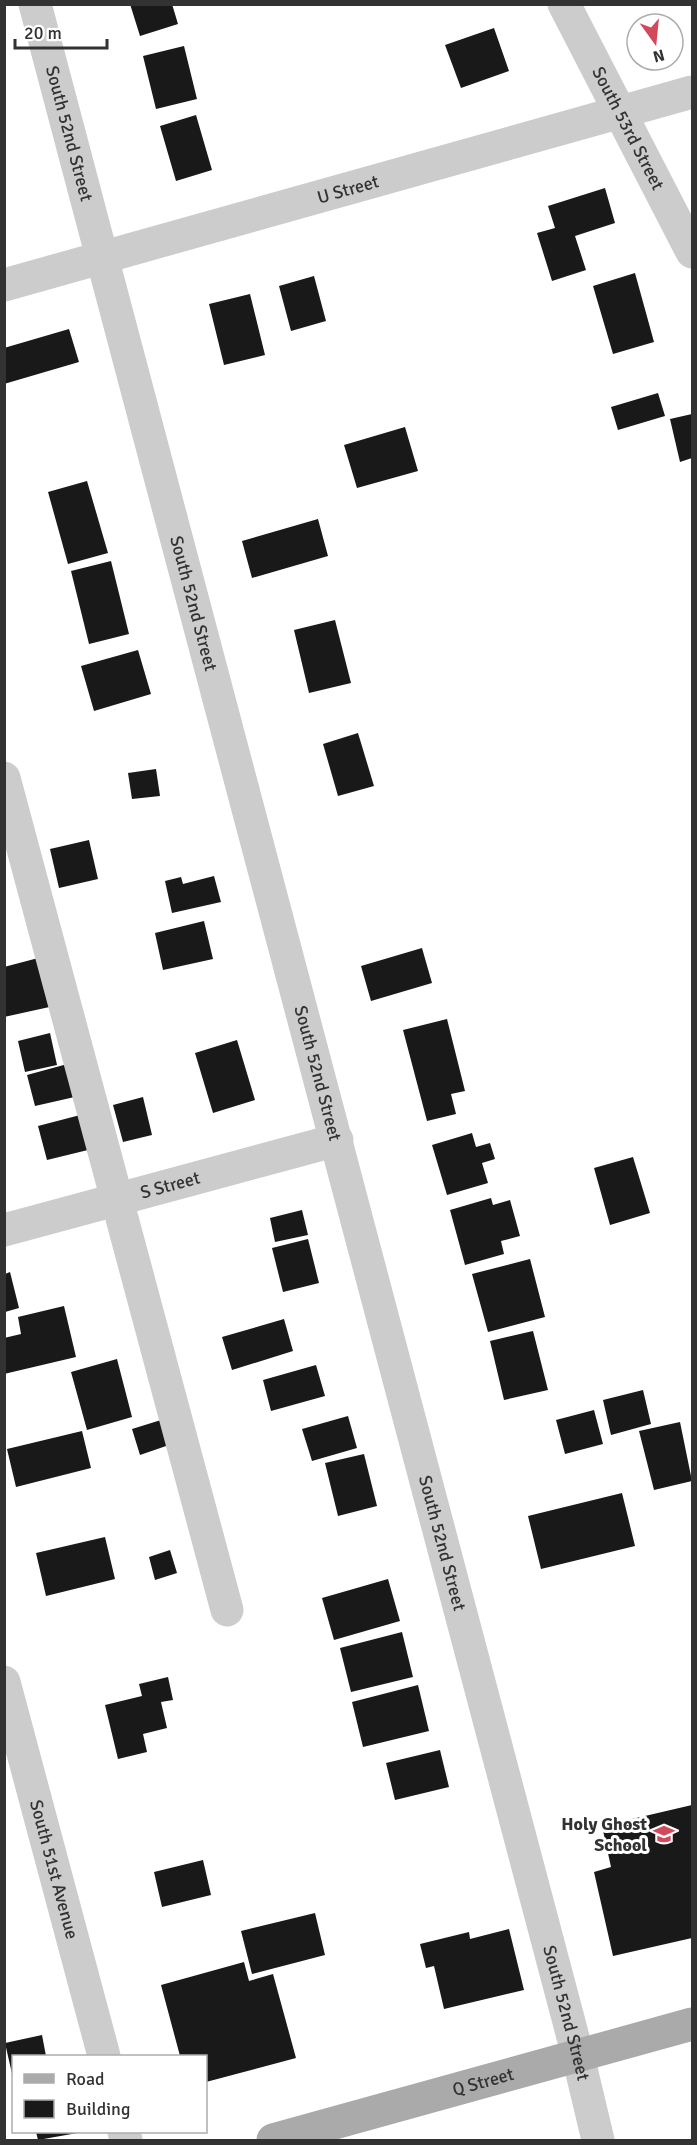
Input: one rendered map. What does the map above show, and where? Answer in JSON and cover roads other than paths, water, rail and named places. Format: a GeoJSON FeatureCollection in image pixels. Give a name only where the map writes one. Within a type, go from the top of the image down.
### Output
{"type":"FeatureCollection","features":[{"type":"Feature","properties":{"kind":"main road","name":"Q Street"},"geometry":{"type":"LineString","coordinates":[[273,2140],[693,2024]]}},
{"type":"Feature","properties":{"kind":"street","name":"South 52nd Street"},"geometry":{"type":"LineString","coordinates":[[35,4],[337,1140],[578,2056],[598,2140]]}},
{"type":"Feature","properties":{"kind":"street","name":"South 53rd Street"},"geometry":{"type":"LineString","coordinates":[[564,4],[693,252]]}},
{"type":"Feature","properties":{"kind":"street","name":"U Street"},"geometry":{"type":"LineString","coordinates":[[4,285],[693,93]]}},
{"type":"Feature","properties":{"kind":"street"},"geometry":{"type":"LineString","coordinates":[[4,778],[227,1610]]}},
{"type":"Feature","properties":{"kind":"street","name":"S Street"},"geometry":{"type":"LineString","coordinates":[[4,1230],[337,1140]]}},
{"type":"Feature","properties":{"kind":"street","name":"South 51st Avenue"},"geometry":{"type":"LineString","coordinates":[[4,1682],[104,2055]]}},
{"type":"Feature","properties":{"kind":"place","name":"Holy Ghost School"},"geometry":{"type":"Point","coordinates":[664,1834]}}]}
